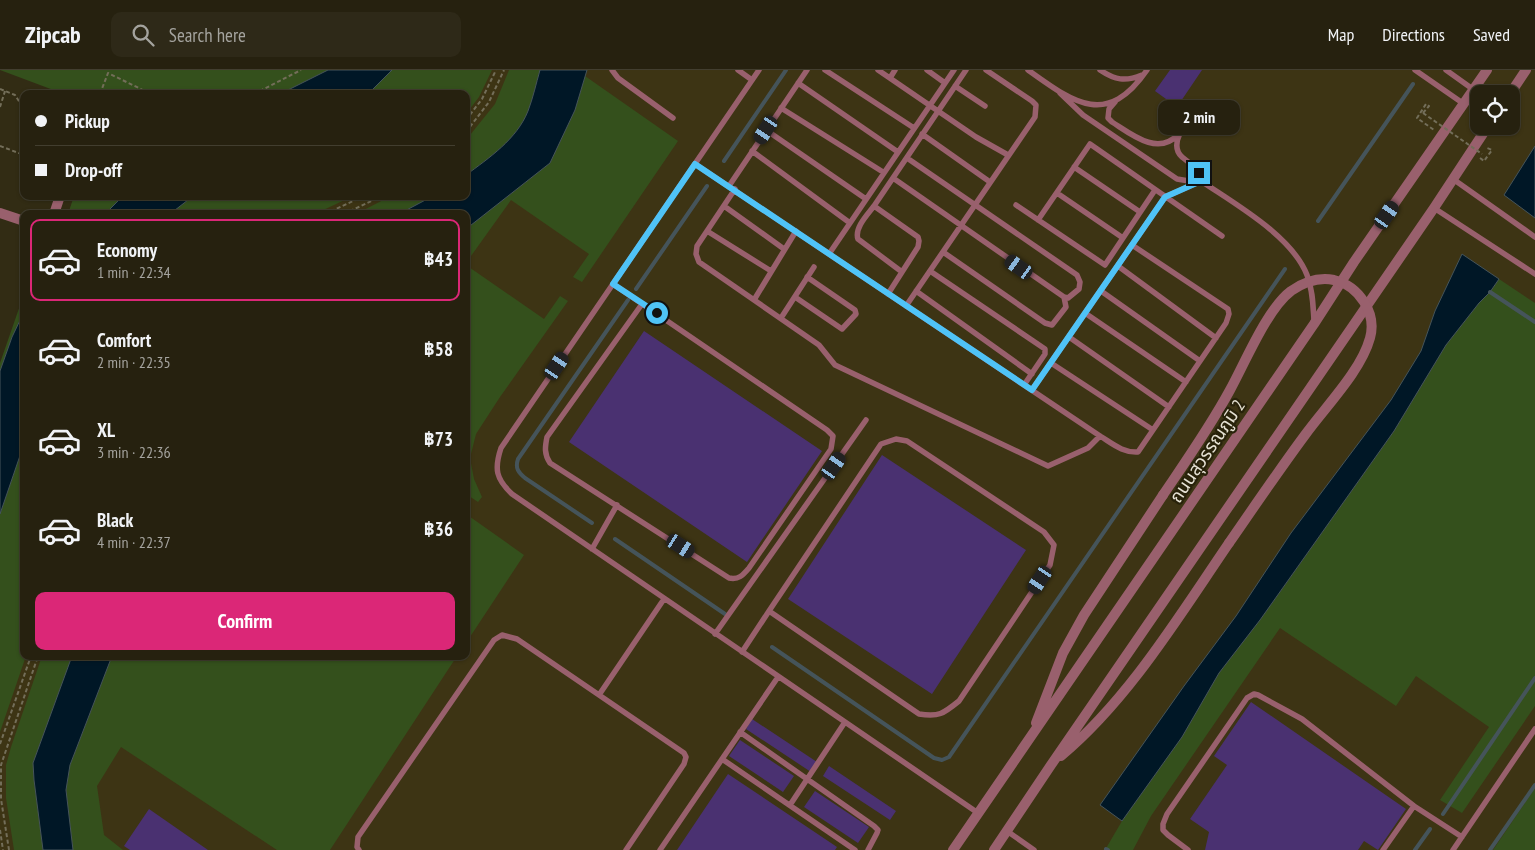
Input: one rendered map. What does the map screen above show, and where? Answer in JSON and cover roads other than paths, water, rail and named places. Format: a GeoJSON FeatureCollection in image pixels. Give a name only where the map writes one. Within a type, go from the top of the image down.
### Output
{"type":"FeatureCollection","features":[{"type":"Feature","properties":{"kind":"street","name":"ถนนสุวรรณภูมิ 2"},"geometry":{"type":"LineString","coordinates":[[1477,85],[1487,70]]}},
{"type":"Feature","properties":{"kind":"street"},"geometry":{"type":"LineString","coordinates":[[1516,85],[1526,70]]}},
{"type":"Feature","properties":{"kind":"street","name":"ถนนสุวรรณภูมิ 2"},"geometry":{"type":"LineString","coordinates":[[953,850],[1314,324],[1354,262],[1470,96]]}},
{"type":"Feature","properties":{"kind":"street"},"geometry":{"type":"LineString","coordinates":[[994,850],[1050,765],[1434,208],[1482,135]]}},
{"type":"Feature","properties":{"kind":"street"},"geometry":{"type":"LineString","coordinates":[[0,213],[20,220]]}},
{"type":"Feature","properties":{"kind":"street"},"geometry":{"type":"LineString","coordinates":[[1030,738],[1050,686],[1084,615],[1211,422],[1280,302],[1292,291],[1315,280],[1327,279],[1348,286],[1367,304],[1371,319],[1371,336],[1362,358],[1306,434],[1155,651],[1099,721],[1050,765]]}},
{"type":"Feature","properties":{"kind":"lane"},"geometry":{"type":"LineString","coordinates":[[612,70],[618,78],[673,118]]}},
{"type":"Feature","properties":{"kind":"lane"},"geometry":{"type":"LineString","coordinates":[[738,70],[752,80]]}},
{"type":"Feature","properties":{"kind":"lane"},"geometry":{"type":"LineString","coordinates":[[759,70],[501,448],[496,462],[498,475],[503,486],[512,494],[978,813]]}},
{"type":"Feature","properties":{"kind":"lane"},"geometry":{"type":"LineString","coordinates":[[807,70],[752,151],[724,206],[697,246],[696,254],[700,262],[819,345],[835,365],[1048,466],[1088,448],[1100,436]]}},
{"type":"Feature","properties":{"kind":"lane"},"geometry":{"type":"LineString","coordinates":[[825,70],[914,128]]}},
{"type":"Feature","properties":{"kind":"lane"},"geometry":{"type":"LineString","coordinates":[[878,70],[976,137],[1008,155]]}},
{"type":"Feature","properties":{"kind":"lane"},"geometry":{"type":"LineString","coordinates":[[890,78],[895,70]]}},
{"type":"Feature","properties":{"kind":"lane"},"geometry":{"type":"LineString","coordinates":[[927,70],[945,83]]}},
{"type":"Feature","properties":{"kind":"lane"},"geometry":{"type":"LineString","coordinates":[[829,254],[954,70]]}},
{"type":"Feature","properties":{"kind":"lane"},"geometry":{"type":"LineString","coordinates":[[902,272],[858,239],[856,235],[892,178],[966,70]]}},
{"type":"Feature","properties":{"kind":"lane"},"geometry":{"type":"LineString","coordinates":[[906,306],[1036,113],[1036,105],[1032,101],[988,70]]}},
{"type":"Feature","properties":{"kind":"lane"},"geometry":{"type":"LineString","coordinates":[[1028,70],[1060,93],[1083,116],[1177,178],[1201,181]]}},
{"type":"Feature","properties":{"kind":"lane"},"geometry":{"type":"LineString","coordinates":[[1100,70],[1117,80],[1133,79],[1146,72]]}},
{"type":"Feature","properties":{"kind":"lane"},"geometry":{"type":"LineString","coordinates":[[1415,70],[1464,104]]}},
{"type":"Feature","properties":{"kind":"lane"},"geometry":{"type":"LineString","coordinates":[[1446,70],[1470,87]]}},
{"type":"Feature","properties":{"kind":"lane"},"geometry":{"type":"LineString","coordinates":[[1060,93],[1085,104],[1110,104],[1131,90],[1146,72]]}},
{"type":"Feature","properties":{"kind":"lane"},"geometry":{"type":"LineString","coordinates":[[798,83],[898,152]]}},
{"type":"Feature","properties":{"kind":"lane"},"geometry":{"type":"LineString","coordinates":[[955,86],[985,106]]}},
{"type":"Feature","properties":{"kind":"lane"},"geometry":{"type":"LineString","coordinates":[[1116,101],[1109,109],[1108,118],[1145,142],[1163,144],[1173,140],[1180,134]]}},
{"type":"Feature","properties":{"kind":"lane"},"geometry":{"type":"LineString","coordinates":[[1200,106],[1180,134],[1176,143],[1177,150],[1196,169],[1201,181],[1275,232],[1293,253],[1307,274],[1312,295],[1314,324]]}},
{"type":"Feature","properties":{"kind":"lane"},"geometry":{"type":"LineString","coordinates":[[781,108],[883,172]]}},
{"type":"Feature","properties":{"kind":"lane"},"geometry":{"type":"LineString","coordinates":[[766,130],[866,199]]}},
{"type":"Feature","properties":{"kind":"lane"},"geometry":{"type":"LineString","coordinates":[[922,134],[990,182]]}},
{"type":"Feature","properties":{"kind":"lane"},"geometry":{"type":"LineString","coordinates":[[1038,220],[1090,144],[1222,236]]}},
{"type":"Feature","properties":{"kind":"lane"},"geometry":{"type":"LineString","coordinates":[[752,151],[850,223]]}},
{"type":"Feature","properties":{"kind":"lane"},"geometry":{"type":"LineString","coordinates":[[892,178],[1064,297],[1068,298],[1080,289],[1080,282],[1077,276],[907,158]]}},
{"type":"Feature","properties":{"kind":"lane"},"geometry":{"type":"LineString","coordinates":[[695,164],[732,187],[1100,436],[1123,450],[1138,452],[1226,323],[1229,314],[1228,308],[1132,245]]}},
{"type":"Feature","properties":{"kind":"lane"},"geometry":{"type":"LineString","coordinates":[[1074,168],[1140,212]]}},
{"type":"Feature","properties":{"kind":"lane"},"geometry":{"type":"LineString","coordinates":[[1453,179],[1535,237]]}},
{"type":"Feature","properties":{"kind":"lane"},"geometry":{"type":"LineString","coordinates":[[1032,390],[1165,197],[1201,181]]}},
{"type":"Feature","properties":{"kind":"lane"},"geometry":{"type":"LineString","coordinates":[[1016,205],[1105,265],[1155,190]]}},
{"type":"Feature","properties":{"kind":"lane"},"geometry":{"type":"LineString","coordinates":[[1057,192],[1123,238]]}},
{"type":"Feature","properties":{"kind":"lane"},"geometry":{"type":"LineString","coordinates":[[724,206],[784,249]]}},
{"type":"Feature","properties":{"kind":"lane"},"geometry":{"type":"LineString","coordinates":[[874,206],[918,237],[919,241],[918,247],[888,294]]}},
{"type":"Feature","properties":{"kind":"lane"},"geometry":{"type":"LineString","coordinates":[[1434,208],[1535,274]]}},
{"type":"Feature","properties":{"kind":"lane"},"geometry":{"type":"LineString","coordinates":[[707,231],[771,271]]}},
{"type":"Feature","properties":{"kind":"lane"},"geometry":{"type":"LineString","coordinates":[[754,300],[796,231]]}},
{"type":"Feature","properties":{"kind":"lane"},"geometry":{"type":"LineString","coordinates":[[943,252],[1045,323],[1052,325],[1056,321],[1066,307],[1064,297]]}},
{"type":"Feature","properties":{"kind":"lane"},"geometry":{"type":"LineString","coordinates":[[781,318],[814,266]]}},
{"type":"Feature","properties":{"kind":"lane"},"geometry":{"type":"LineString","coordinates":[[1118,266],[1216,338]]}},
{"type":"Feature","properties":{"kind":"lane"},"geometry":{"type":"LineString","coordinates":[[930,271],[1045,349],[1045,354],[1024,385]]}},
{"type":"Feature","properties":{"kind":"lane"},"geometry":{"type":"LineString","coordinates":[[794,297],[842,329],[856,314],[855,310],[807,277]]}},
{"type":"Feature","properties":{"kind":"lane"},"geometry":{"type":"LineString","coordinates":[[613,284],[827,430],[833,436],[831,449],[749,568],[742,576],[734,579],[729,578],[550,463],[546,457],[547,437],[642,304]]}},
{"type":"Feature","properties":{"kind":"lane"},"geometry":{"type":"LineString","coordinates":[[916,291],[1032,374]]}},
{"type":"Feature","properties":{"kind":"lane"},"geometry":{"type":"LineString","coordinates":[[1101,291],[1200,360]]}},
{"type":"Feature","properties":{"kind":"lane"},"geometry":{"type":"LineString","coordinates":[[1085,313],[1186,382]]}},
{"type":"Feature","properties":{"kind":"lane"},"geometry":{"type":"LineString","coordinates":[[1069,337],[1169,407]]}},
{"type":"Feature","properties":{"kind":"lane"},"geometry":{"type":"LineString","coordinates":[[1051,363],[1153,430]]}},
{"type":"Feature","properties":{"kind":"lane"},"geometry":{"type":"LineString","coordinates":[[715,634],[866,420]]}},
{"type":"Feature","properties":{"kind":"lane"},"geometry":{"type":"LineString","coordinates":[[742,652],[769,611],[881,444],[896,439],[907,441],[1044,532],[1054,546],[1050,565],[959,701],[943,714],[932,716],[919,714],[769,611]]}},
{"type":"Feature","properties":{"kind":"lane"},"geometry":{"type":"LineString","coordinates":[[592,549],[618,505]]}},
{"type":"Feature","properties":{"kind":"lane"},"geometry":{"type":"LineString","coordinates":[[599,695],[664,599]]}},
{"type":"Feature","properties":{"kind":"lane"},"geometry":{"type":"LineString","coordinates":[[359,850],[357,847],[358,837],[494,640],[502,635],[517,638],[684,753],[686,757],[684,764],[626,850]]}},
{"type":"Feature","properties":{"kind":"lane"},"geometry":{"type":"LineString","coordinates":[[660,850],[778,677]]}},
{"type":"Feature","properties":{"kind":"lane"},"geometry":{"type":"LineString","coordinates":[[1188,850],[1163,830],[1165,819],[1247,698],[1254,694],[1302,719],[1414,806],[1462,837]]}},
{"type":"Feature","properties":{"kind":"lane"},"geometry":{"type":"LineString","coordinates":[[790,805],[845,722]]}},
{"type":"Feature","properties":{"kind":"lane"},"geometry":{"type":"LineString","coordinates":[[1453,850],[1535,729]]}},
{"type":"Feature","properties":{"kind":"lane"},"geometry":{"type":"LineString","coordinates":[[740,732],[878,830],[868,850]]}},
{"type":"Feature","properties":{"kind":"lane"},"geometry":{"type":"LineString","coordinates":[[722,759],[856,850]]}},
{"type":"Feature","properties":{"kind":"lane"},"geometry":{"type":"LineString","coordinates":[[1384,850],[1414,806]]}},
{"type":"Feature","properties":{"kind":"lane"},"geometry":{"type":"LineString","coordinates":[[1008,831],[1034,850]]}},
{"type":"Feature","properties":{"kind":"water"},"geometry":{"type":"Polygon","coordinates":[[[328,70],[392,70],[372,90],[288,90],[328,70]]]}},
{"type":"Feature","properties":{"kind":"water"},"geometry":{"type":"Polygon","coordinates":[[[540,70],[587,70],[575,110],[550,163],[470,226],[470,210],[407,210],[425,200],[470,200],[470,172],[510,139],[523,121],[530,106],[540,70]]]}},
{"type":"Feature","properties":{"kind":"water"},"geometry":{"type":"Polygon","coordinates":[[[1535,146],[1535,218],[1504,195],[1535,146]]]}},
{"type":"Feature","properties":{"kind":"water"},"geometry":{"type":"Polygon","coordinates":[[[119,200],[188,200],[175,210],[109,210],[119,200]]]}},
{"type":"Feature","properties":{"kind":"water"},"geometry":{"type":"Polygon","coordinates":[[[1462,254],[1499,279],[1446,345],[1394,431],[1260,620],[1219,673],[1182,737],[1122,821],[1100,805],[1236,616],[1291,533],[1391,400],[1421,351],[1435,311],[1462,254]]]}},
{"type":"Feature","properties":{"kind":"water"},"geometry":{"type":"Polygon","coordinates":[[[20,320],[20,456],[0,514],[0,371],[20,320]]]}},
{"type":"Feature","properties":{"kind":"water"},"geometry":{"type":"Polygon","coordinates":[[[71,660],[110,660],[70,765],[66,790],[73,850],[43,850],[33,763],[71,660]]]}},
{"type":"Feature","properties":{"kind":"waterway"},"geometry":{"type":"LineString","coordinates":[[724,161],[786,70]]}},
{"type":"Feature","properties":{"kind":"waterway"},"geometry":{"type":"LineString","coordinates":[[1318,221],[1413,84]]}},
{"type":"Feature","properties":{"kind":"waterway"},"geometry":{"type":"LineString","coordinates":[[636,289],[707,186]]}},
{"type":"Feature","properties":{"kind":"waterway"},"geometry":{"type":"LineString","coordinates":[[772,647],[934,758],[942,760],[949,757],[1285,269]]}},
{"type":"Feature","properties":{"kind":"waterway"},"geometry":{"type":"LineString","coordinates":[[1490,292],[1535,322]]}},
{"type":"Feature","properties":{"kind":"waterway"},"geometry":{"type":"LineString","coordinates":[[592,523],[525,478],[518,470],[517,462],[628,300]]}},
{"type":"Feature","properties":{"kind":"waterway"},"geometry":{"type":"LineString","coordinates":[[615,539],[725,614]]}},
{"type":"Feature","properties":{"kind":"waterway"},"geometry":{"type":"LineString","coordinates":[[1443,814],[1535,678]]}},
{"type":"Feature","properties":{"kind":"waterway"},"geometry":{"type":"LineString","coordinates":[[1490,850],[1535,785]]}},
{"type":"Feature","properties":{"kind":"waterway"},"geometry":{"type":"LineString","coordinates":[[1415,850],[1430,829]]}}]}
